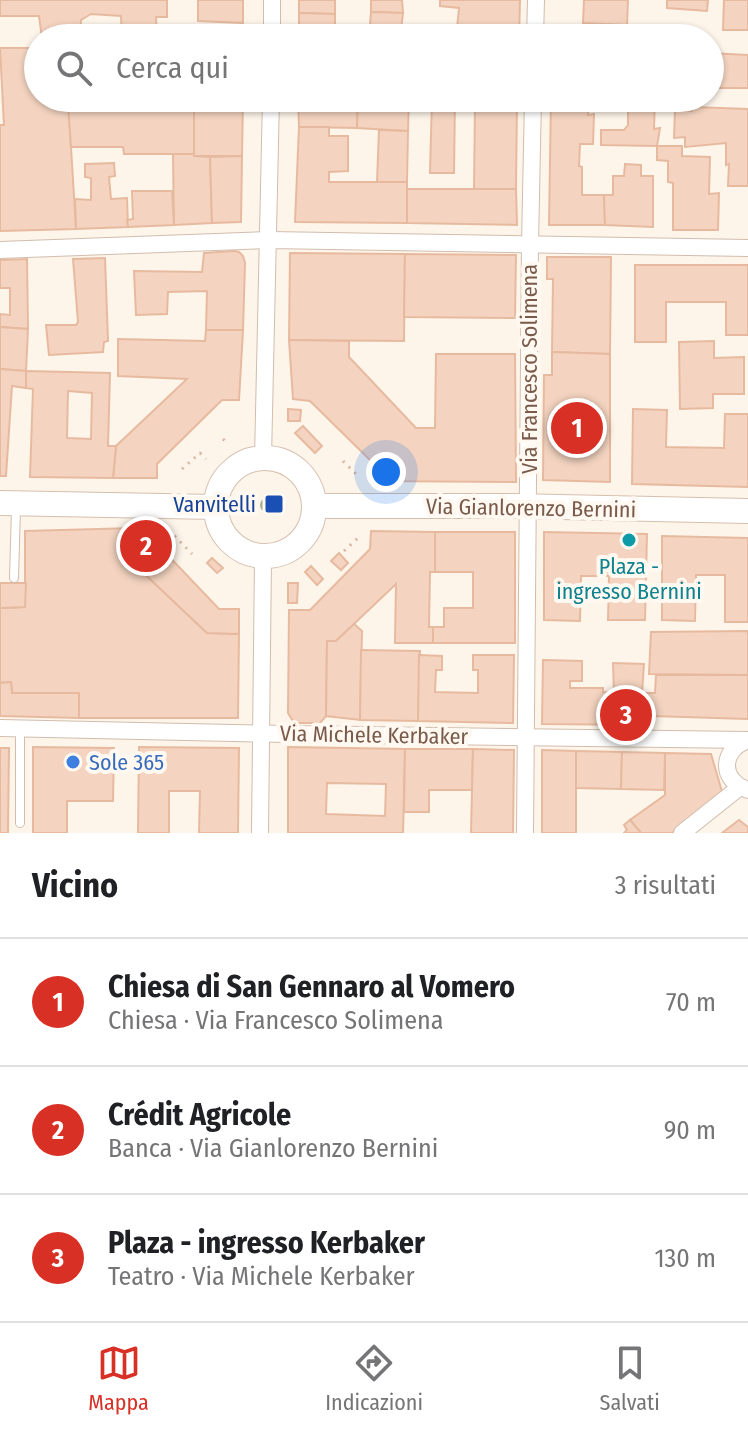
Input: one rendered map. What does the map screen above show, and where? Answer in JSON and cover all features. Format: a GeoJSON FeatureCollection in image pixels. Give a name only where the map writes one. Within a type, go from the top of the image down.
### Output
{"type":"FeatureCollection","features":[{"type":"Feature","properties":{"kind":"street"},"geometry":{"type":"LineString","coordinates":[[272,0],[272,24]]}},
{"type":"Feature","properties":{"kind":"street"},"geometry":{"type":"LineString","coordinates":[[535,24],[536,0]]}},
{"type":"Feature","properties":{"kind":"street"},"geometry":{"type":"LineString","coordinates":[[263,458],[271,112]]}},
{"type":"Feature","properties":{"kind":"street","name":"Via Francesco Solimena"},"geometry":{"type":"LineString","coordinates":[[525,833],[533,112]]}},
{"type":"Feature","properties":{"kind":"street"},"geometry":{"type":"LineString","coordinates":[[0,250],[269,240],[748,248]]}},
{"type":"Feature","properties":{"kind":"street"},"geometry":{"type":"LineString","coordinates":[[263,458],[293,466],[304,476],[312,490],[315,506],[313,522],[294,548],[279,555],[263,557],[246,553],[232,544],[222,531],[216,507],[223,482],[233,470],[247,461],[263,458]]}},
{"type":"Feature","properties":{"kind":"street"},"geometry":{"type":"LineString","coordinates":[[8,503],[216,507]]}},
{"type":"Feature","properties":{"kind":"street","name":"Via Gianlorenzo Bernini"},"geometry":{"type":"LineString","coordinates":[[315,506],[527,506],[748,511]]}},
{"type":"Feature","properties":{"kind":"street"},"geometry":{"type":"LineString","coordinates":[[260,833],[263,557]]}},
{"type":"Feature","properties":{"kind":"street","name":"Via Michele Kerbaker"},"geometry":{"type":"LineString","coordinates":[[0,728],[748,740]]}},
{"type":"Feature","properties":{"kind":"street"},"geometry":{"type":"LineString","coordinates":[[682,833],[744,788],[729,776],[727,761],[735,747],[748,740]]}},
{"type":"Feature","properties":{"kind":"lane"},"geometry":{"type":"LineString","coordinates":[[8,503],[14,578]]}},
{"type":"Feature","properties":{"kind":"lane"},"geometry":{"type":"LineString","coordinates":[[20,729],[20,823]]}},
{"type":"Feature","properties":{"kind":"path"},"geometry":{"type":"LineString","coordinates":[[182,469],[200,453],[206,459]]}},
{"type":"Feature","properties":{"kind":"path"},"geometry":{"type":"LineString","coordinates":[[343,461],[357,475]]}},
{"type":"Feature","properties":{"kind":"path"},"geometry":{"type":"LineString","coordinates":[[169,530],[192,554]]}},
{"type":"Feature","properties":{"kind":"path"},"geometry":{"type":"LineString","coordinates":[[344,551],[359,537]]}},
{"type":"Feature","properties":{"kind":"building"},"geometry":{"type":"Polygon","coordinates":[[[0,0],[167,0],[167,17],[156,17],[156,24],[121,24],[121,16],[91,14],[81,20],[81,24],[40,24],[39,16],[0,16],[0,0]]]}},
{"type":"Feature","properties":{"kind":"building"},"geometry":{"type":"Polygon","coordinates":[[[198,0],[243,0],[243,23],[198,21],[198,0]]]}},
{"type":"Feature","properties":{"kind":"building"},"geometry":{"type":"Polygon","coordinates":[[[299,0],[335,0],[335,14],[299,13],[299,0]]]}},
{"type":"Feature","properties":{"kind":"building"},"geometry":{"type":"Polygon","coordinates":[[[371,0],[402,0],[403,13],[371,12],[371,0]]]}},
{"type":"Feature","properties":{"kind":"building"},"geometry":{"type":"Polygon","coordinates":[[[440,0],[520,0],[519,24],[457,24],[459,8],[440,6],[440,0]]]}},
{"type":"Feature","properties":{"kind":"building"},"geometry":{"type":"Polygon","coordinates":[[[584,0],[628,0],[627,24],[583,23],[584,0]]]}},
{"type":"Feature","properties":{"kind":"building"},"geometry":{"type":"Polygon","coordinates":[[[667,0],[708,0],[707,11],[667,8],[667,0]]]}},
{"type":"Feature","properties":{"kind":"building"},"geometry":{"type":"Polygon","coordinates":[[[724,0],[748,0],[748,30],[724,30],[724,0]]]}},
{"type":"Feature","properties":{"kind":"building"},"geometry":{"type":"Polygon","coordinates":[[[371,12],[403,13],[402,24],[370,24],[371,12]]]}},
{"type":"Feature","properties":{"kind":"building"},"geometry":{"type":"Polygon","coordinates":[[[299,13],[335,14],[335,24],[299,24],[299,13]]]}},
{"type":"Feature","properties":{"kind":"building"},"geometry":{"type":"Polygon","coordinates":[[[0,48],[24,48],[24,112],[69,112],[76,229],[0,231],[0,125],[4,125],[0,48]]]}},
{"type":"Feature","properties":{"kind":"building"},"geometry":{"type":"Polygon","coordinates":[[[724,54],[748,55],[748,88],[724,88],[724,54]]]}},
{"type":"Feature","properties":{"kind":"building"},"geometry":{"type":"Polygon","coordinates":[[[748,109],[748,186],[728,186],[726,143],[685,147],[685,137],[674,138],[675,112],[748,109]]]}},
{"type":"Feature","properties":{"kind":"building"},"geometry":{"type":"Polygon","coordinates":[[[68,112],[194,112],[194,154],[124,154],[123,147],[71,147],[68,112]]]}},
{"type":"Feature","properties":{"kind":"building"},"geometry":{"type":"Polygon","coordinates":[[[194,112],[243,112],[242,156],[194,156],[194,112]]]}},
{"type":"Feature","properties":{"kind":"building"},"geometry":{"type":"Polygon","coordinates":[[[298,112],[358,112],[357,128],[299,127],[298,112]]]}},
{"type":"Feature","properties":{"kind":"building"},"geometry":{"type":"Polygon","coordinates":[[[358,112],[409,112],[408,131],[357,128],[358,112]]]}},
{"type":"Feature","properties":{"kind":"building"},"geometry":{"type":"Polygon","coordinates":[[[432,112],[455,112],[454,173],[430,173],[432,112]]]}},
{"type":"Feature","properties":{"kind":"building"},"geometry":{"type":"Polygon","coordinates":[[[475,112],[517,112],[516,189],[474,189],[475,112]]]}},
{"type":"Feature","properties":{"kind":"building"},"geometry":{"type":"Polygon","coordinates":[[[551,112],[594,114],[593,144],[580,144],[579,166],[582,167],[582,195],[604,195],[605,225],[549,225],[551,112]]]}},
{"type":"Feature","properties":{"kind":"building"},"geometry":{"type":"Polygon","coordinates":[[[628,112],[655,112],[654,129],[660,128],[657,146],[601,145],[601,130],[624,130],[628,125],[628,112]]]}},
{"type":"Feature","properties":{"kind":"building"},"geometry":{"type":"Polygon","coordinates":[[[299,127],[329,127],[329,136],[348,136],[348,171],[329,172],[329,182],[407,182],[407,223],[295,222],[299,127]]]}},
{"type":"Feature","properties":{"kind":"building"},"geometry":{"type":"Polygon","coordinates":[[[379,130],[408,131],[407,182],[377,182],[379,130]]]}},
{"type":"Feature","properties":{"kind":"building"},"geometry":{"type":"Polygon","coordinates":[[[657,146],[682,146],[682,156],[710,157],[709,194],[719,193],[718,230],[673,230],[673,183],[668,182],[668,161],[657,160],[657,146]]]}},
{"type":"Feature","properties":{"kind":"building"},"geometry":{"type":"Polygon","coordinates":[[[173,154],[210,157],[212,223],[174,225],[173,154]]]}},
{"type":"Feature","properties":{"kind":"building"},"geometry":{"type":"Polygon","coordinates":[[[242,156],[241,222],[212,223],[210,157],[242,156]]]}},
{"type":"Feature","properties":{"kind":"building"},"geometry":{"type":"Polygon","coordinates":[[[114,163],[115,176],[109,177],[111,199],[127,198],[128,227],[76,229],[75,199],[91,200],[91,178],[85,177],[85,164],[114,163]]]}},
{"type":"Feature","properties":{"kind":"building"},"geometry":{"type":"Polygon","coordinates":[[[625,164],[641,165],[641,176],[653,176],[653,227],[605,225],[604,195],[613,195],[613,176],[624,176],[625,164]]]}},
{"type":"Feature","properties":{"kind":"building"},"geometry":{"type":"Polygon","coordinates":[[[407,189],[516,189],[517,225],[407,223],[407,189]]]}},
{"type":"Feature","properties":{"kind":"building"},"geometry":{"type":"Polygon","coordinates":[[[132,191],[172,191],[174,225],[128,227],[127,220],[133,219],[132,191]]]}},
{"type":"Feature","properties":{"kind":"building"},"geometry":{"type":"Polygon","coordinates":[[[234,251],[243,256],[245,263],[243,330],[206,330],[207,291],[168,292],[167,314],[136,315],[134,271],[202,272],[204,253],[234,251]]]}},
{"type":"Feature","properties":{"kind":"building"},"geometry":{"type":"Polygon","coordinates":[[[290,253],[405,254],[404,341],[289,340],[290,253]]]}},
{"type":"Feature","properties":{"kind":"building"},"geometry":{"type":"Polygon","coordinates":[[[405,254],[516,255],[515,318],[404,317],[405,254]]]}},
{"type":"Feature","properties":{"kind":"building"},"geometry":{"type":"Polygon","coordinates":[[[547,257],[611,257],[610,354],[552,352],[553,279],[547,279],[547,257]]]}},
{"type":"Feature","properties":{"kind":"building"},"geometry":{"type":"Polygon","coordinates":[[[105,258],[108,341],[104,342],[103,352],[49,355],[46,325],[76,325],[78,322],[73,259],[105,258]]]}},
{"type":"Feature","properties":{"kind":"building"},"geometry":{"type":"Polygon","coordinates":[[[27,259],[28,329],[0,327],[0,314],[10,315],[10,288],[0,288],[0,260],[27,259]]]}},
{"type":"Feature","properties":{"kind":"building"},"geometry":{"type":"Polygon","coordinates":[[[635,265],[748,265],[748,335],[726,335],[726,302],[666,302],[666,342],[635,342],[635,265]]]}},
{"type":"Feature","properties":{"kind":"building"},"geometry":{"type":"Polygon","coordinates":[[[0,327],[28,329],[26,371],[0,369],[0,327]]]}},
{"type":"Feature","properties":{"kind":"building"},"geometry":{"type":"Polygon","coordinates":[[[206,330],[243,330],[239,400],[222,400],[157,464],[157,478],[113,478],[116,446],[187,379],[118,376],[118,339],[205,341],[206,330]]]}},
{"type":"Feature","properties":{"kind":"building"},"geometry":{"type":"Polygon","coordinates":[[[289,340],[349,341],[349,357],[416,428],[435,428],[436,354],[515,354],[516,482],[371,481],[372,462],[310,401],[293,399],[289,340]]]}},
{"type":"Feature","properties":{"kind":"building"},"geometry":{"type":"Polygon","coordinates":[[[714,341],[714,358],[744,357],[744,394],[713,394],[713,408],[680,409],[679,342],[714,341]]]}},
{"type":"Feature","properties":{"kind":"building"},"geometry":{"type":"Polygon","coordinates":[[[552,352],[610,354],[610,482],[543,480],[544,375],[552,375],[552,352]]]}},
{"type":"Feature","properties":{"kind":"building"},"geometry":{"type":"Polygon","coordinates":[[[0,369],[26,371],[26,388],[12,386],[6,476],[0,476],[0,369]]]}},
{"type":"Feature","properties":{"kind":"building"},"geometry":{"type":"Polygon","coordinates":[[[26,371],[110,373],[108,446],[116,446],[113,478],[30,477],[33,389],[26,388],[26,371]],[[68,391],[67,438],[91,439],[92,393],[68,391]]]}},
{"type":"Feature","properties":{"kind":"building"},"geometry":{"type":"Polygon","coordinates":[[[288,409],[301,410],[300,421],[288,421],[288,409]]]}},
{"type":"Feature","properties":{"kind":"building"},"geometry":{"type":"Polygon","coordinates":[[[633,409],[667,410],[666,447],[724,448],[725,414],[748,414],[748,487],[632,484],[633,409]]]}},
{"type":"Feature","properties":{"kind":"building"},"geometry":{"type":"Polygon","coordinates":[[[303,426],[322,446],[315,453],[295,433],[303,426]]]}},
{"type":"Feature","properties":{"kind":"building"},"geometry":{"type":"Polygon","coordinates":[[[134,528],[132,562],[207,633],[239,634],[238,718],[79,718],[79,693],[12,693],[11,682],[0,683],[0,608],[25,607],[25,531],[134,528]]]}},
{"type":"Feature","properties":{"kind":"building"},"geometry":{"type":"Polygon","coordinates":[[[134,528],[159,529],[160,547],[219,609],[239,609],[239,634],[207,633],[132,562],[134,528]]]}},
{"type":"Feature","properties":{"kind":"building"},"geometry":{"type":"Polygon","coordinates":[[[371,531],[435,532],[435,572],[430,572],[429,627],[433,627],[433,643],[395,643],[396,584],[336,641],[327,641],[326,716],[320,723],[294,723],[288,713],[289,610],[310,610],[370,549],[371,531]]]}},
{"type":"Feature","properties":{"kind":"building"},"geometry":{"type":"Polygon","coordinates":[[[435,532],[515,532],[515,643],[433,643],[433,627],[444,627],[444,608],[473,608],[473,572],[435,572],[435,532]]]}},
{"type":"Feature","properties":{"kind":"building"},"geometry":{"type":"Polygon","coordinates":[[[544,532],[647,534],[645,620],[608,620],[609,576],[581,576],[580,621],[544,620],[544,532]]]}},
{"type":"Feature","properties":{"kind":"building"},"geometry":{"type":"Polygon","coordinates":[[[662,536],[748,538],[748,622],[725,622],[725,575],[696,575],[695,621],[662,620],[662,536]]]}},
{"type":"Feature","properties":{"kind":"building"},"geometry":{"type":"Polygon","coordinates":[[[339,553],[348,563],[341,570],[331,561],[339,553]]]}},
{"type":"Feature","properties":{"kind":"building"},"geometry":{"type":"Polygon","coordinates":[[[212,558],[223,568],[217,573],[207,563],[212,558]]]}},
{"type":"Feature","properties":{"kind":"building"},"geometry":{"type":"Polygon","coordinates":[[[311,566],[323,579],[317,585],[305,572],[311,566]]]}},
{"type":"Feature","properties":{"kind":"building"},"geometry":{"type":"Polygon","coordinates":[[[0,583],[26,583],[25,607],[0,608],[0,583]]]}},
{"type":"Feature","properties":{"kind":"building"},"geometry":{"type":"Polygon","coordinates":[[[288,583],[298,583],[297,603],[288,603],[288,583]]]}},
{"type":"Feature","properties":{"kind":"building"},"geometry":{"type":"Polygon","coordinates":[[[354,624],[362,631],[360,720],[326,716],[327,641],[336,641],[354,624]]]}},
{"type":"Feature","properties":{"kind":"building"},"geometry":{"type":"Polygon","coordinates":[[[748,631],[748,675],[649,674],[651,632],[748,631]]]}},
{"type":"Feature","properties":{"kind":"building"},"geometry":{"type":"Polygon","coordinates":[[[361,650],[420,651],[418,721],[360,720],[361,650]]]}},
{"type":"Feature","properties":{"kind":"building"},"geometry":{"type":"Polygon","coordinates":[[[419,655],[442,656],[442,670],[436,670],[435,692],[478,693],[478,670],[473,670],[473,655],[514,655],[513,723],[418,721],[419,655]]]}},
{"type":"Feature","properties":{"kind":"building"},"geometry":{"type":"Polygon","coordinates":[[[543,660],[582,661],[582,681],[570,681],[570,688],[603,688],[603,692],[614,693],[613,663],[644,664],[642,693],[655,693],[656,675],[748,675],[748,719],[652,716],[651,725],[542,724],[543,660]]]}},
{"type":"Feature","properties":{"kind":"building"},"geometry":{"type":"Polygon","coordinates":[[[11,682],[12,693],[79,693],[79,718],[0,716],[0,683],[11,682]]]}},
{"type":"Feature","properties":{"kind":"building"},"geometry":{"type":"Polygon","coordinates":[[[33,747],[114,748],[113,801],[67,801],[67,833],[33,833],[33,747]]]}},
{"type":"Feature","properties":{"kind":"building"},"geometry":{"type":"Polygon","coordinates":[[[139,747],[239,748],[238,833],[199,833],[200,791],[169,791],[169,833],[138,833],[139,747]]]}},
{"type":"Feature","properties":{"kind":"building"},"geometry":{"type":"Polygon","coordinates":[[[288,747],[405,749],[403,833],[288,833],[288,747]],[[327,783],[326,814],[385,816],[386,784],[327,783]]]}},
{"type":"Feature","properties":{"kind":"building"},"geometry":{"type":"Polygon","coordinates":[[[0,748],[9,748],[8,833],[0,833],[0,748]]]}},
{"type":"Feature","properties":{"kind":"building"},"geometry":{"type":"Polygon","coordinates":[[[405,749],[473,749],[472,790],[429,790],[429,812],[404,812],[405,749]]]}},
{"type":"Feature","properties":{"kind":"building"},"geometry":{"type":"Polygon","coordinates":[[[473,749],[514,750],[513,833],[471,833],[473,749]]]}},
{"type":"Feature","properties":{"kind":"building"},"geometry":{"type":"Polygon","coordinates":[[[542,750],[576,751],[576,833],[542,833],[542,750]]]}},
{"type":"Feature","properties":{"kind":"building"},"geometry":{"type":"Polygon","coordinates":[[[576,751],[622,752],[621,789],[576,788],[576,751]]]}},
{"type":"Feature","properties":{"kind":"building"},"geometry":{"type":"Polygon","coordinates":[[[622,752],[665,753],[664,790],[621,789],[622,752]]]}},
{"type":"Feature","properties":{"kind":"building"},"geometry":{"type":"Polygon","coordinates":[[[665,753],[711,754],[723,795],[672,833],[641,833],[630,820],[665,795],[665,753]]]}},
{"type":"Feature","properties":{"kind":"building"},"geometry":{"type":"Polygon","coordinates":[[[630,820],[641,833],[624,833],[627,830],[624,825],[630,820]]]}},
{"type":"Feature","properties":{"kind":"building"},"geometry":{"type":"Polygon","coordinates":[[[739,820],[748,827],[748,833],[722,833],[739,820]]]}},
{"type":"Feature","properties":{"kind":"place","name":"Chiesa di San Gennaro al Vomero"},"geometry":{"type":"Point","coordinates":[577,428]}},
{"type":"Feature","properties":{"kind":"place","name":"Vanvitelli"},"geometry":{"type":"Point","coordinates":[274,504]}},
{"type":"Feature","properties":{"kind":"place","name":"Plaza - ingresso Bernini"},"geometry":{"type":"Point","coordinates":[629,540]}},
{"type":"Feature","properties":{"kind":"place","name":"Crédit Agricole"},"geometry":{"type":"Point","coordinates":[146,546]}},
{"type":"Feature","properties":{"kind":"place","name":"Plaza - ingresso Kerbaker"},"geometry":{"type":"Point","coordinates":[626,715]}},
{"type":"Feature","properties":{"kind":"place","name":"Sole 365"},"geometry":{"type":"Point","coordinates":[73,762]}}]}
